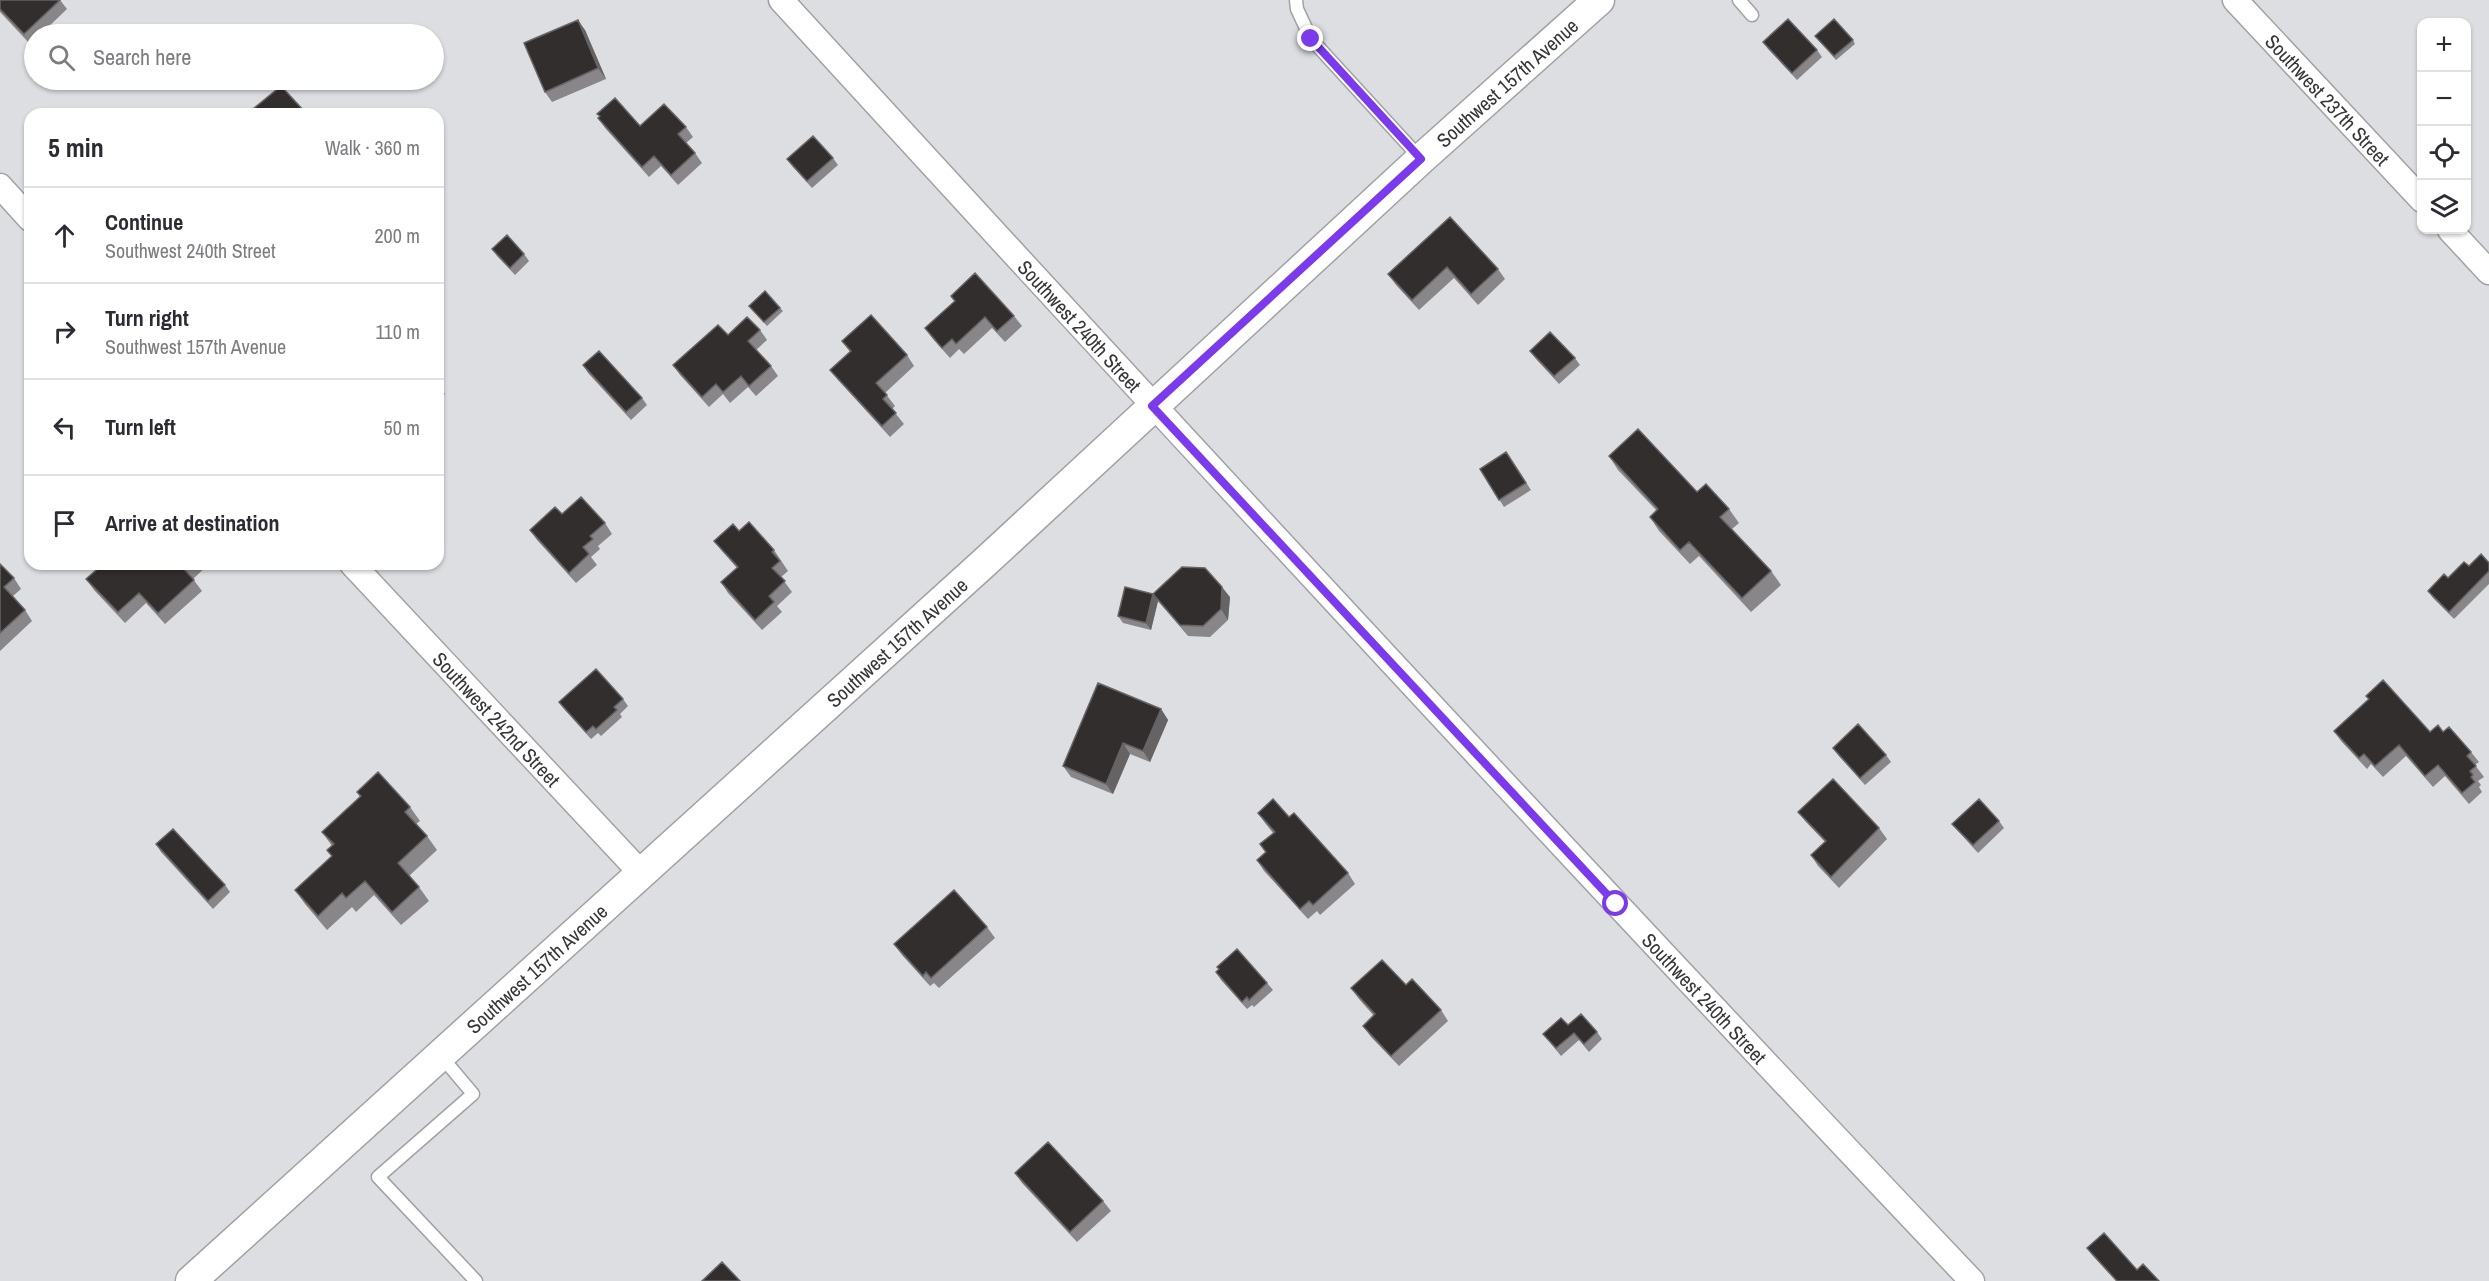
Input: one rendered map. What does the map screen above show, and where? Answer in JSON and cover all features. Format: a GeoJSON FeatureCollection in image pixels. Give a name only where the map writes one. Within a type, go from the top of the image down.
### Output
{"type":"FeatureCollection","features":[{"type":"Feature","properties":{"kind":"street","name":"Southwest 240th Street"},"geometry":{"type":"LineString","coordinates":[[781,0],[1152,406],[1624,913],[1972,1281]]}},
{"type":"Feature","properties":{"kind":"street","name":"Southwest 157th Avenue"},"geometry":{"type":"LineString","coordinates":[[191,1281],[984,563],[1421,159],[1599,0]]}},
{"type":"Feature","properties":{"kind":"street","name":"Southwest 237th Street"},"geometry":{"type":"LineString","coordinates":[[2235,0],[2417,196]]}},
{"type":"Feature","properties":{"kind":"street"},"geometry":{"type":"LineString","coordinates":[[0,186],[24,212]]}},
{"type":"Feature","properties":{"kind":"street"},"geometry":{"type":"LineString","coordinates":[[2454,234],[2489,272]]}},
{"type":"Feature","properties":{"kind":"street","name":"Southwest 242nd Street"},"geometry":{"type":"LineString","coordinates":[[358,570],[641,873]]}},
{"type":"Feature","properties":{"kind":"lane"},"geometry":{"type":"LineString","coordinates":[[1296,0],[1297,9],[1311,39],[1421,159]]}},
{"type":"Feature","properties":{"kind":"lane"},"geometry":{"type":"LineString","coordinates":[[1739,0],[1752,15]]}},
{"type":"Feature","properties":{"kind":"lane"},"geometry":{"type":"LineString","coordinates":[[440,1055],[473,1094],[378,1177],[476,1281]]}},
{"type":"Feature","properties":{"kind":"building"},"geometry":{"type":"Polygon","coordinates":[[[0,0],[60,0],[35,24],[24,24],[24,34],[0,9],[0,0]]]}},
{"type":"Feature","properties":{"kind":"building"},"geometry":{"type":"Polygon","coordinates":[[[1788,19],[1817,50],[1792,73],[1763,42],[1788,19]]]}},
{"type":"Feature","properties":{"kind":"building"},"geometry":{"type":"Polygon","coordinates":[[[1834,19],[1853,40],[1834,56],[1815,36],[1834,19]]]}},
{"type":"Feature","properties":{"kind":"building"},"geometry":{"type":"Polygon","coordinates":[[[578,20],[598,68],[545,92],[524,43],[578,20]]]}},
{"type":"Feature","properties":{"kind":"building"},"geometry":{"type":"Polygon","coordinates":[[[276,90],[285,90],[301,108],[254,108],[276,90]]]}},
{"type":"Feature","properties":{"kind":"building"},"geometry":{"type":"Polygon","coordinates":[[[615,98],[640,126],[664,104],[686,127],[678,134],[695,153],[671,175],[654,156],[642,167],[598,118],[600,116],[597,114],[615,98]]]}},
{"type":"Feature","properties":{"kind":"building"},"geometry":{"type":"Polygon","coordinates":[[[813,136],[833,158],[807,181],[787,159],[813,136]]]}},
{"type":"Feature","properties":{"kind":"building"},"geometry":{"type":"Polygon","coordinates":[[[1450,217],[1498,269],[1471,294],[1447,267],[1412,300],[1388,274],[1450,217]]]}},
{"type":"Feature","properties":{"kind":"building"},"geometry":{"type":"Polygon","coordinates":[[[507,235],[524,254],[510,268],[492,249],[507,235]]]}},
{"type":"Feature","properties":{"kind":"building"},"geometry":{"type":"Polygon","coordinates":[[[975,273],[1014,316],[997,331],[985,317],[956,344],[952,339],[942,348],[925,328],[955,301],[951,296],[975,273]]]}},
{"type":"Feature","properties":{"kind":"building"},"geometry":{"type":"Polygon","coordinates":[[[765,291],[780,308],[764,322],[749,306],[765,291]]]}},
{"type":"Feature","properties":{"kind":"building"},"geometry":{"type":"Polygon","coordinates":[[[871,315],[907,355],[876,383],[887,395],[883,399],[896,413],[882,426],[830,370],[851,351],[842,341],[871,315]]]}},
{"type":"Feature","properties":{"kind":"building"},"geometry":{"type":"Polygon","coordinates":[[[747,317],[760,330],[748,341],[771,366],[749,386],[741,376],[723,392],[716,384],[702,397],[673,365],[718,325],[728,335],[747,317]]]}},
{"type":"Feature","properties":{"kind":"building"},"geometry":{"type":"Polygon","coordinates":[[[1550,332],[1575,358],[1554,376],[1530,351],[1550,332]]]}},
{"type":"Feature","properties":{"kind":"building"},"geometry":{"type":"Polygon","coordinates":[[[599,351],[642,398],[626,412],[583,365],[599,351]]]}},
{"type":"Feature","properties":{"kind":"building"},"geometry":{"type":"Polygon","coordinates":[[[1638,429],[1697,492],[1706,484],[1729,509],[1720,517],[1771,571],[1742,598],[1689,542],[1680,550],[1650,517],[1658,509],[1609,456],[1638,429]]]}},
{"type":"Feature","properties":{"kind":"building"},"geometry":{"type":"Polygon","coordinates":[[[1506,452],[1526,483],[1499,500],[1480,469],[1506,452]]]}},
{"type":"Feature","properties":{"kind":"building"},"geometry":{"type":"Polygon","coordinates":[[[581,497],[605,523],[590,536],[593,539],[583,547],[589,554],[569,573],[530,530],[555,507],[562,514],[581,497]]]}},
{"type":"Feature","properties":{"kind":"building"},"geometry":{"type":"Polygon","coordinates":[[[749,522],[774,550],[772,552],[780,561],[772,568],[785,581],[769,596],[774,602],[755,620],[721,582],[738,567],[714,541],[733,524],[739,531],[749,522]]]}},
{"type":"Feature","properties":{"kind":"building"},"geometry":{"type":"Polygon","coordinates":[[[2481,554],[2489,563],[2489,571],[2449,612],[2428,591],[2444,574],[2448,578],[2464,562],[2469,566],[2481,554]]]}},
{"type":"Feature","properties":{"kind":"building"},"geometry":{"type":"Polygon","coordinates":[[[0,564],[14,578],[4,587],[25,610],[0,633],[0,564]]]}},
{"type":"Feature","properties":{"kind":"building"},"geometry":{"type":"Polygon","coordinates":[[[1182,567],[1205,568],[1222,587],[1221,609],[1203,626],[1180,625],[1153,594],[1182,567]]]}},
{"type":"Feature","properties":{"kind":"building"},"geometry":{"type":"Polygon","coordinates":[[[96,570],[185,570],[194,580],[158,613],[139,593],[118,612],[86,579],[96,570]]]}},
{"type":"Feature","properties":{"kind":"building"},"geometry":{"type":"Polygon","coordinates":[[[1125,587],[1153,594],[1146,623],[1118,616],[1125,587]]]}},
{"type":"Feature","properties":{"kind":"building"},"geometry":{"type":"Polygon","coordinates":[[[596,669],[623,699],[614,707],[617,710],[596,729],[593,726],[586,732],[559,702],[596,669]]]}},
{"type":"Feature","properties":{"kind":"building"},"geometry":{"type":"Polygon","coordinates":[[[2383,680],[2430,732],[2438,725],[2443,732],[2449,727],[2471,752],[2467,756],[2476,766],[2470,771],[2475,782],[2462,793],[2438,765],[2425,776],[2399,745],[2375,766],[2364,754],[2359,758],[2334,731],[2369,699],[2366,696],[2383,680]]]}},
{"type":"Feature","properties":{"kind":"building"},"geometry":{"type":"Polygon","coordinates":[[[1098,683],[1161,709],[1143,751],[1123,743],[1106,784],[1063,766],[1098,683]]]}},
{"type":"Feature","properties":{"kind":"building"},"geometry":{"type":"Polygon","coordinates":[[[1858,724],[1886,755],[1860,778],[1833,748],[1858,724]]]}},
{"type":"Feature","properties":{"kind":"building"},"geometry":{"type":"Polygon","coordinates":[[[378,772],[410,807],[405,812],[427,836],[398,863],[419,887],[392,912],[365,881],[346,898],[342,893],[318,916],[295,890],[332,856],[327,850],[334,844],[322,832],[361,796],[357,792],[378,772]]]}},
{"type":"Feature","properties":{"kind":"building"},"geometry":{"type":"Polygon","coordinates":[[[1833,779],[1879,828],[1831,877],[1811,855],[1826,841],[1798,812],[1833,779]]]}},
{"type":"Feature","properties":{"kind":"building"},"geometry":{"type":"Polygon","coordinates":[[[1273,799],[1289,817],[1294,813],[1348,873],[1313,905],[1309,901],[1300,909],[1257,860],[1266,852],[1260,844],[1275,832],[1258,813],[1273,799]]]}},
{"type":"Feature","properties":{"kind":"building"},"geometry":{"type":"Polygon","coordinates":[[[1979,799],[1999,821],[1973,845],[1952,824],[1979,799]]]}},
{"type":"Feature","properties":{"kind":"building"},"geometry":{"type":"Polygon","coordinates":[[[173,829],[225,885],[208,901],[156,844],[173,829]]]}},
{"type":"Feature","properties":{"kind":"building"},"geometry":{"type":"Polygon","coordinates":[[[954,890],[987,927],[931,978],[926,972],[923,976],[894,944],[954,890]]]}},
{"type":"Feature","properties":{"kind":"building"},"geometry":{"type":"Polygon","coordinates":[[[1237,949],[1267,983],[1249,1000],[1247,997],[1242,1002],[1216,972],[1219,969],[1217,967],[1237,949]]]}},
{"type":"Feature","properties":{"kind":"building"},"geometry":{"type":"Polygon","coordinates":[[[1382,960],[1406,985],[1412,979],[1441,1010],[1391,1056],[1363,1026],[1375,1014],[1351,988],[1382,960]]]}},
{"type":"Feature","properties":{"kind":"building"},"geometry":{"type":"Polygon","coordinates":[[[1581,1014],[1597,1032],[1584,1044],[1574,1033],[1556,1048],[1543,1034],[1561,1018],[1568,1025],[1581,1014]]]}},
{"type":"Feature","properties":{"kind":"building"},"geometry":{"type":"Polygon","coordinates":[[[1048,1142],[1103,1201],[1070,1232],[1015,1173],[1048,1142]]]}},
{"type":"Feature","properties":{"kind":"building"},"geometry":{"type":"Polygon","coordinates":[[[2104,1233],[2137,1270],[2143,1264],[2159,1281],[2117,1281],[2087,1248],[2104,1233]]]}},
{"type":"Feature","properties":{"kind":"building"},"geometry":{"type":"Polygon","coordinates":[[[722,1262],[740,1281],[702,1281],[722,1262]]]}},
{"type":"Feature","properties":{"kind":"route"},"geometry":{"type":"LineString","coordinates":[[1311,39],[1421,159],[1152,406],[1616,904]]}}]}
